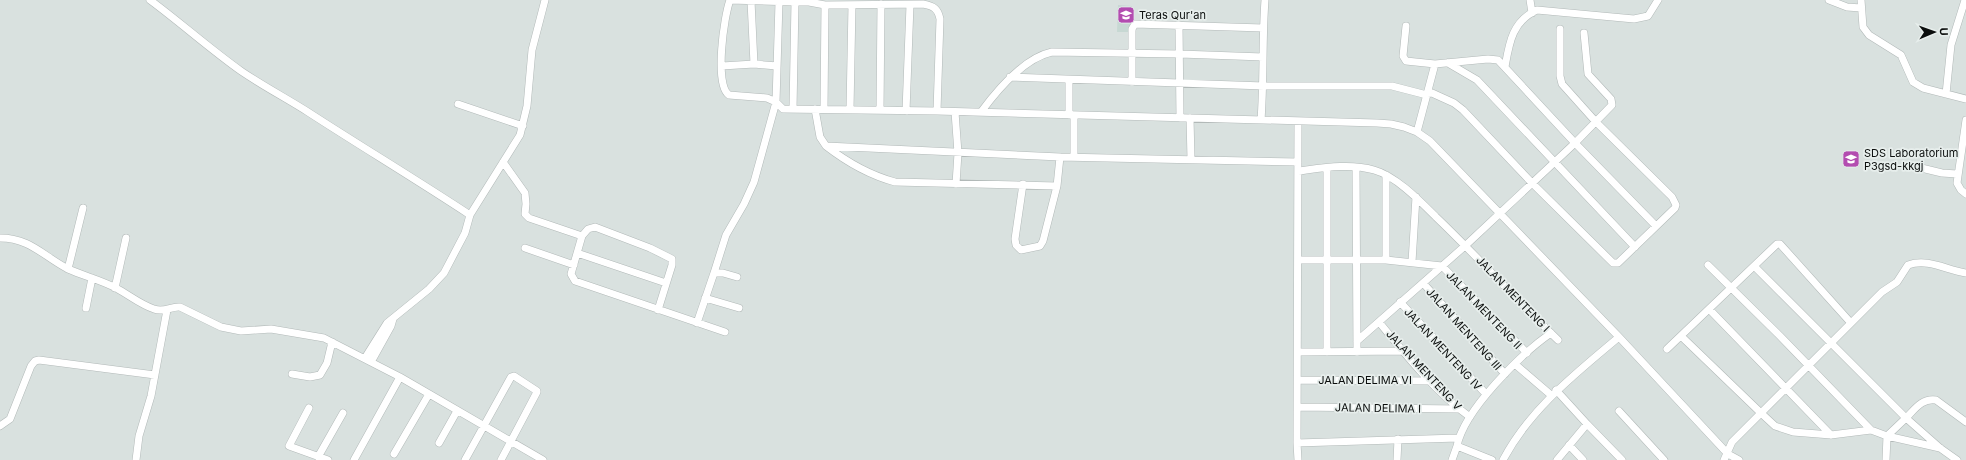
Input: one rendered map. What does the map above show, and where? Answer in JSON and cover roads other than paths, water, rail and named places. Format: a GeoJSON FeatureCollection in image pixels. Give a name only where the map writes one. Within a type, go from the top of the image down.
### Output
{"type":"FeatureCollection","features":[{"type":"Feature","properties":{"kind":"street"},"geometry":{"type":"LineString","coordinates":[[150,0],[247,75],[347,138],[390,163],[470,215]]}},
{"type":"Feature","properties":{"kind":"street"},"geometry":{"type":"LineString","coordinates":[[368,360],[384,327],[408,305],[429,289],[444,273],[465,233],[470,215],[520,135],[527,106],[532,50],[545,0]]}},
{"type":"Feature","properties":{"kind":"street"},"geometry":{"type":"LineString","coordinates":[[937,111],[940,19],[936,9],[932,5],[923,2],[910,4],[824,5],[809,1],[779,2],[730,0],[725,18],[722,66],[723,88],[729,96],[762,97],[776,102],[782,109],[981,112],[1391,124],[1417,132],[1430,141],[1619,337],[1726,457],[1740,460]]}},
{"type":"Feature","properties":{"kind":"street"},"geometry":{"type":"LineString","coordinates":[[1261,120],[1264,86],[1263,28],[1265,0]]}},
{"type":"Feature","properties":{"kind":"street"},"geometry":{"type":"LineString","coordinates":[[1530,0],[1532,13]]}},
{"type":"Feature","properties":{"kind":"street"},"geometry":{"type":"LineString","coordinates":[[1505,67],[1513,33],[1518,24],[1537,10],[1634,18],[1648,16],[1658,0]]}},
{"type":"Feature","properties":{"kind":"street"},"geometry":{"type":"LineString","coordinates":[[1829,0],[1851,8],[1861,4],[1862,23],[1866,30],[1870,35],[1901,56],[1913,82],[1923,88],[1966,98]]}},
{"type":"Feature","properties":{"kind":"street"},"geometry":{"type":"LineString","coordinates":[[1946,94],[1951,45],[1965,0]]}},
{"type":"Feature","properties":{"kind":"street"},"geometry":{"type":"LineString","coordinates":[[751,1],[752,52],[754,64]]}},
{"type":"Feature","properties":{"kind":"street"},"geometry":{"type":"LineString","coordinates":[[697,323],[726,235],[744,204],[754,182],[776,102],[779,2]]}},
{"type":"Feature","properties":{"kind":"street"},"geometry":{"type":"LineString","coordinates":[[794,109],[796,2]]}},
{"type":"Feature","properties":{"kind":"street"},"geometry":{"type":"LineString","coordinates":[[880,110],[881,4]]}},
{"type":"Feature","properties":{"kind":"street"},"geometry":{"type":"LineString","coordinates":[[906,111],[910,4]]}},
{"type":"Feature","properties":{"kind":"street"},"geometry":{"type":"LineString","coordinates":[[824,5],[824,109]]}},
{"type":"Feature","properties":{"kind":"street"},"geometry":{"type":"LineString","coordinates":[[850,109],[852,5]]}},
{"type":"Feature","properties":{"kind":"street"},"geometry":{"type":"LineString","coordinates":[[1132,82],[1132,29],[1135,24],[1263,28]]}},
{"type":"Feature","properties":{"kind":"street"},"geometry":{"type":"LineString","coordinates":[[1179,25],[1180,118]]}},
{"type":"Feature","properties":{"kind":"street"},"geometry":{"type":"LineString","coordinates":[[1406,26],[1404,60],[1406,62],[1435,64],[1493,59],[1498,60],[1575,143],[1656,226]]}},
{"type":"Feature","properties":{"kind":"street"},"geometry":{"type":"LineString","coordinates":[[1010,77],[1264,86],[1392,86],[1426,94],[1432,93],[1459,106],[1532,183],[1613,262],[1621,262],[1675,208],[1675,202],[1596,122],[1562,84],[1560,76],[1560,29]]}},
{"type":"Feature","properties":{"kind":"street"},"geometry":{"type":"LineString","coordinates":[[1357,341],[1400,302],[1467,246],[1612,106],[1613,102],[1588,74],[1584,33]]}},
{"type":"Feature","properties":{"kind":"street"},"geometry":{"type":"LineString","coordinates":[[981,112],[994,94],[1010,77],[1044,54],[1052,52],[1180,54],[1264,58]]}},
{"type":"Feature","properties":{"kind":"street"},"geometry":{"type":"LineString","coordinates":[[1448,62],[1477,80],[1636,246]]}},
{"type":"Feature","properties":{"kind":"street"},"geometry":{"type":"LineString","coordinates":[[722,66],[754,64],[777,66]]}},
{"type":"Feature","properties":{"kind":"street"},"geometry":{"type":"LineString","coordinates":[[1417,132],[1435,64]]}},
{"type":"Feature","properties":{"kind":"street"},"geometry":{"type":"LineString","coordinates":[[1069,80],[1074,156]]}},
{"type":"Feature","properties":{"kind":"street"},"geometry":{"type":"LineString","coordinates":[[458,104],[523,126]]}},
{"type":"Feature","properties":{"kind":"street"},"geometry":{"type":"LineString","coordinates":[[815,109],[820,137],[826,146],[848,163],[882,178],[895,182],[1057,186]]}},
{"type":"Feature","properties":{"kind":"street"},"geometry":{"type":"LineString","coordinates":[[955,112],[958,153],[956,184]]}},
{"type":"Feature","properties":{"kind":"street"},"geometry":{"type":"LineString","coordinates":[[1190,118],[1191,159]]}},
{"type":"Feature","properties":{"kind":"street"},"geometry":{"type":"LineString","coordinates":[[1966,120],[1957,174],[1958,186],[1966,194]]}},
{"type":"Feature","properties":{"kind":"street"},"geometry":{"type":"LineString","coordinates":[[1298,122],[1298,460]]}},
{"type":"Feature","properties":{"kind":"street"},"geometry":{"type":"LineString","coordinates":[[826,146],[1060,157],[1074,156],[1298,162]]}},
{"type":"Feature","properties":{"kind":"street"},"geometry":{"type":"LineString","coordinates":[[1024,184],[1015,239],[1018,248],[1021,250],[1040,246],[1043,241],[1057,186],[1060,157]]}},
{"type":"Feature","properties":{"kind":"street"},"geometry":{"type":"LineString","coordinates":[[503,162],[525,193],[525,214],[529,218],[582,236]]}},
{"type":"Feature","properties":{"kind":"street"},"geometry":{"type":"LineString","coordinates":[[1912,166],[1942,173],[1957,174]]}},
{"type":"Feature","properties":{"kind":"street"},"geometry":{"type":"LineString","coordinates":[[1356,167],[1357,352]]}},
{"type":"Feature","properties":{"kind":"street","name":"JALAN MENTENG I"},"geometry":{"type":"LineString","coordinates":[[1298,171],[1356,167],[1375,170],[1386,175],[1416,198],[1467,246],[1558,340]]}},
{"type":"Feature","properties":{"kind":"street"},"geometry":{"type":"LineString","coordinates":[[1327,168],[1327,352]]}},
{"type":"Feature","properties":{"kind":"street"},"geometry":{"type":"LineString","coordinates":[[1386,175],[1386,260]]}},
{"type":"Feature","properties":{"kind":"street"},"geometry":{"type":"LineString","coordinates":[[1412,262],[1416,198]]}},
{"type":"Feature","properties":{"kind":"street"},"geometry":{"type":"LineString","coordinates":[[68,269],[83,208]]}},
{"type":"Feature","properties":{"kind":"street"},"geometry":{"type":"LineString","coordinates":[[658,310],[672,266],[672,260],[668,256],[595,227],[588,229],[582,236],[576,253],[572,274],[575,281],[658,310],[725,332]]}},
{"type":"Feature","properties":{"kind":"street"},"geometry":{"type":"LineString","coordinates":[[0,238],[16,238],[25,242],[68,269],[115,288],[154,310],[167,310],[175,306],[221,327],[229,329],[271,329],[314,336],[332,342],[400,377],[540,459]]}},
{"type":"Feature","properties":{"kind":"street"},"geometry":{"type":"LineString","coordinates":[[115,288],[126,238]]}},
{"type":"Feature","properties":{"kind":"street"},"geometry":{"type":"LineString","coordinates":[[1667,349],[1775,245],[1780,244],[1851,322]]}},
{"type":"Feature","properties":{"kind":"street"},"geometry":{"type":"LineString","coordinates":[[525,248],[574,265]]}},
{"type":"Feature","properties":{"kind":"street"},"geometry":{"type":"LineString","coordinates":[[576,253],[666,284]]}},
{"type":"Feature","properties":{"kind":"street"},"geometry":{"type":"LineString","coordinates":[[1298,260],[1386,260],[1442,266]]}},
{"type":"Feature","properties":{"kind":"street"},"geometry":{"type":"LineString","coordinates":[[1726,457],[1732,442],[1762,414],[1809,365],[1828,342],[1882,292],[1897,282],[1908,265],[1913,263],[1938,264],[1966,272]]}},
{"type":"Feature","properties":{"kind":"street"},"geometry":{"type":"LineString","coordinates":[[1708,265],[1809,365],[1871,430],[1887,436],[1940,448]]}},
{"type":"Feature","properties":{"kind":"street","name":"JALAN MENTENG II"},"geometry":{"type":"LineString","coordinates":[[1442,266],[1527,353]]}},
{"type":"Feature","properties":{"kind":"street"},"geometry":{"type":"LineString","coordinates":[[1754,266],[1828,342],[1906,418],[1940,448],[1957,460]]}},
{"type":"Feature","properties":{"kind":"street"},"geometry":{"type":"LineString","coordinates":[[714,273],[723,273],[737,277]]}},
{"type":"Feature","properties":{"kind":"street"},"geometry":{"type":"LineString","coordinates":[[86,308],[92,278]]}},
{"type":"Feature","properties":{"kind":"street","name":"JALAN MENTENG III"},"geometry":{"type":"LineString","coordinates":[[1424,283],[1505,374]]}},
{"type":"Feature","properties":{"kind":"street"},"geometry":{"type":"LineString","coordinates":[[706,298],[738,308]]}},
{"type":"Feature","properties":{"kind":"street","name":"JALAN MENTENG IV"},"geometry":{"type":"LineString","coordinates":[[1400,302],[1486,394]]}},
{"type":"Feature","properties":{"kind":"street"},"geometry":{"type":"LineString","coordinates":[[1709,309],[1831,435]]}},
{"type":"Feature","properties":{"kind":"street"},"geometry":{"type":"LineString","coordinates":[[136,460],[139,436],[155,375],[167,310]]}},
{"type":"Feature","properties":{"kind":"street","name":"JALAN MENTENG V"},"geometry":{"type":"LineString","coordinates":[[1379,322],[1403,351],[1458,408],[1470,417]]}},
{"type":"Feature","properties":{"kind":"street"},"geometry":{"type":"LineString","coordinates":[[1452,460],[1458,438],[1486,394],[1527,353],[1551,333]]}},
{"type":"Feature","properties":{"kind":"street"},"geometry":{"type":"LineString","coordinates":[[1681,336],[1775,426],[1784,430],[1831,435],[1871,430]]}},
{"type":"Feature","properties":{"kind":"street"},"geometry":{"type":"LineString","coordinates":[[1503,460],[1510,446],[1554,393],[1619,337]]}},
{"type":"Feature","properties":{"kind":"street"},"geometry":{"type":"LineString","coordinates":[[292,374],[310,377],[320,375],[327,363],[332,342]]}},
{"type":"Feature","properties":{"kind":"street"},"geometry":{"type":"LineString","coordinates":[[1299,352],[1403,351]]}},
{"type":"Feature","properties":{"kind":"street"},"geometry":{"type":"LineString","coordinates":[[0,426],[10,420],[32,366],[39,360],[155,375]]}},
{"type":"Feature","properties":{"kind":"street"},"geometry":{"type":"LineString","coordinates":[[1516,365],[1554,393],[1622,460]]}},
{"type":"Feature","properties":{"kind":"street"},"geometry":{"type":"LineString","coordinates":[[465,460],[485,427],[511,377],[514,376],[537,392],[501,460]]}},
{"type":"Feature","properties":{"kind":"street"},"geometry":{"type":"LineString","coordinates":[[354,460],[400,377]]}},
{"type":"Feature","properties":{"kind":"street","name":"JALAN DELIMA VI"},"geometry":{"type":"LineString","coordinates":[[1298,380],[1431,380]]}},
{"type":"Feature","properties":{"kind":"street"},"geometry":{"type":"LineString","coordinates":[[394,454],[429,394]]}},
{"type":"Feature","properties":{"kind":"street"},"geometry":{"type":"LineString","coordinates":[[1886,460],[1887,436],[1924,400],[1936,400],[1966,422]]}},
{"type":"Feature","properties":{"kind":"street","name":"JALAN DELIMA I"},"geometry":{"type":"LineString","coordinates":[[1298,407],[1458,408]]}},
{"type":"Feature","properties":{"kind":"street"},"geometry":{"type":"LineString","coordinates":[[310,408],[289,445],[328,460]]}},
{"type":"Feature","properties":{"kind":"street"},"geometry":{"type":"LineString","coordinates":[[439,443],[457,411]]}},
{"type":"Feature","properties":{"kind":"street"},"geometry":{"type":"LineString","coordinates":[[1619,411],[1664,460]]}},
{"type":"Feature","properties":{"kind":"street"},"geometry":{"type":"LineString","coordinates":[[318,457],[343,412]]}},
{"type":"Feature","properties":{"kind":"street"},"geometry":{"type":"LineString","coordinates":[[1557,460],[1587,424]]}},
{"type":"Feature","properties":{"kind":"street"},"geometry":{"type":"LineString","coordinates":[[1297,443],[1458,438]]}},
{"type":"Feature","properties":{"kind":"street"},"geometry":{"type":"LineString","coordinates":[[1397,460],[1398,439]]}},
{"type":"Feature","properties":{"kind":"street"},"geometry":{"type":"LineString","coordinates":[[1570,445],[1583,460]]}},
{"type":"Feature","properties":{"kind":"street"},"geometry":{"type":"LineString","coordinates":[[1457,446],[1492,460]]}},
{"type":"Feature","properties":{"kind":"place","name":"Teras Qur'an"},"geometry":{"type":"Point","coordinates":[1126,15]}},
{"type":"Feature","properties":{"kind":"place","name":"SDS Laboratorium P3gsd-kkgj"},"geometry":{"type":"Point","coordinates":[1851,159]}}]}
